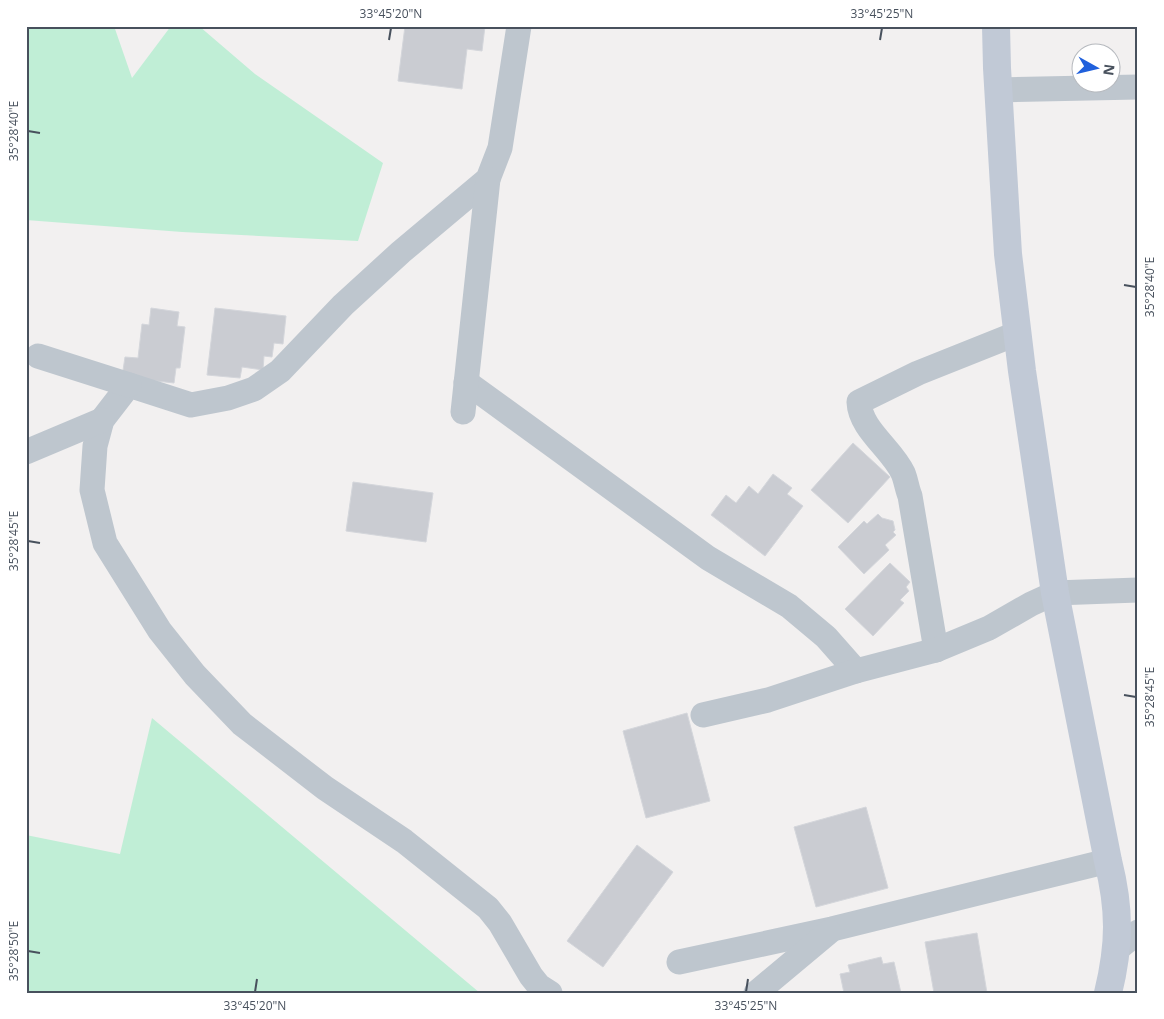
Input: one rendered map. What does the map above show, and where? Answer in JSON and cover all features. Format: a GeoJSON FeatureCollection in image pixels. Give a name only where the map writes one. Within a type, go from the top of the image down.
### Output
{"type":"FeatureCollection","features":[{"type":"Feature","properties":{"kind":"street"},"geometry":{"type":"LineString","coordinates":[[463,412],[488,179],[500,148],[519,26]]}},
{"type":"Feature","properties":{"kind":"street"},"geometry":{"type":"LineString","coordinates":[[996,26],[1008,254],[1018,333],[1055,593],[1116,894],[1119,922],[1117,949],[1108,993]]}},
{"type":"Feature","properties":{"kind":"street"},"geometry":{"type":"LineString","coordinates":[[998,90],[1138,86]]}},
{"type":"Feature","properties":{"kind":"street"},"geometry":{"type":"LineString","coordinates":[[38,356],[191,405],[228,398],[254,388],[280,371],[343,305],[401,252],[488,179]]}},
{"type":"Feature","properties":{"kind":"street"},"geometry":{"type":"LineString","coordinates":[[936,650],[910,496],[903,472],[859,410],[859,402],[918,373],[1018,333]]}},
{"type":"Feature","properties":{"kind":"street"},"geometry":{"type":"LineString","coordinates":[[466,382],[708,558],[789,606],[826,637],[856,671]]}},
{"type":"Feature","properties":{"kind":"street"},"geometry":{"type":"LineString","coordinates":[[129,385],[102,420],[95,446],[92,490],[105,543],[160,631],[196,675],[242,724],[325,788],[404,841],[488,908],[500,923],[531,976],[539,986],[550,993]]}},
{"type":"Feature","properties":{"kind":"street"},"geometry":{"type":"LineString","coordinates":[[26,452],[102,420]]}},
{"type":"Feature","properties":{"kind":"street"},"geometry":{"type":"LineString","coordinates":[[703,715],[768,700],[856,671],[936,650],[989,628],[1030,604],[1055,593],[1138,590]]}},
{"type":"Feature","properties":{"kind":"street"},"geometry":{"type":"LineString","coordinates":[[678,962],[832,929],[1108,861]]}},
{"type":"Feature","properties":{"kind":"street"},"geometry":{"type":"LineString","coordinates":[[756,993],[832,929]]}},
{"type":"Feature","properties":{"kind":"street"},"geometry":{"type":"LineString","coordinates":[[1117,949],[1138,932]]}},
{"type":"Feature","properties":{"kind":"green space"},"geometry":{"type":"Polygon","coordinates":[[[26,26],[114,26],[132,78],[171,26],[199,26],[255,74],[383,163],[358,241],[182,232],[26,220],[26,26]]]}},
{"type":"Feature","properties":{"kind":"green space"},"geometry":{"type":"Polygon","coordinates":[[[152,718],[480,993],[26,993],[26,835],[120,854],[152,718]]]}},
{"type":"Feature","properties":{"kind":"building"},"geometry":{"type":"Polygon","coordinates":[[[405,26],[485,26],[482,51],[467,49],[462,89],[398,81],[405,26]]]}},
{"type":"Feature","properties":{"kind":"building"},"geometry":{"type":"Polygon","coordinates":[[[151,308],[179,312],[177,326],[185,327],[180,368],[176,368],[174,383],[122,377],[125,357],[138,358],[142,324],[149,325],[151,308]]]}},
{"type":"Feature","properties":{"kind":"building"},"geometry":{"type":"Polygon","coordinates":[[[215,308],[286,316],[283,344],[274,343],[272,357],[264,356],[263,370],[242,367],[240,378],[207,375],[215,308]]]}},
{"type":"Feature","properties":{"kind":"building"},"geometry":{"type":"Polygon","coordinates":[[[853,443],[890,477],[848,523],[811,490],[853,443]]]}},
{"type":"Feature","properties":{"kind":"building"},"geometry":{"type":"Polygon","coordinates":[[[773,474],[792,488],[787,494],[803,506],[765,556],[711,515],[726,495],[736,503],[749,486],[758,494],[773,474]]]}},
{"type":"Feature","properties":{"kind":"building"},"geometry":{"type":"Polygon","coordinates":[[[353,482],[433,493],[426,542],[346,531],[353,482]]]}},
{"type":"Feature","properties":{"kind":"building"},"geometry":{"type":"Polygon","coordinates":[[[878,514],[882,518],[893,521],[895,530],[893,532],[896,535],[885,545],[889,550],[864,574],[838,547],[864,521],[867,524],[878,514]]]}},
{"type":"Feature","properties":{"kind":"building"},"geometry":{"type":"Polygon","coordinates":[[[890,563],[910,582],[906,587],[909,591],[900,600],[904,603],[873,636],[845,609],[890,563]]]}},
{"type":"Feature","properties":{"kind":"building"},"geometry":{"type":"Polygon","coordinates":[[[687,713],[710,801],[646,818],[623,731],[687,713]]]}},
{"type":"Feature","properties":{"kind":"building"},"geometry":{"type":"Polygon","coordinates":[[[866,807],[888,888],[816,907],[794,827],[866,807]]]}},
{"type":"Feature","properties":{"kind":"building"},"geometry":{"type":"Polygon","coordinates":[[[637,845],[673,872],[603,967],[567,941],[637,845]]]}},
{"type":"Feature","properties":{"kind":"building"},"geometry":{"type":"Polygon","coordinates":[[[977,933],[987,993],[934,993],[925,942],[977,933]]]}},
{"type":"Feature","properties":{"kind":"building"},"geometry":{"type":"Polygon","coordinates":[[[881,957],[883,964],[894,962],[901,993],[844,993],[840,974],[850,972],[848,965],[881,957]]]}}]}
